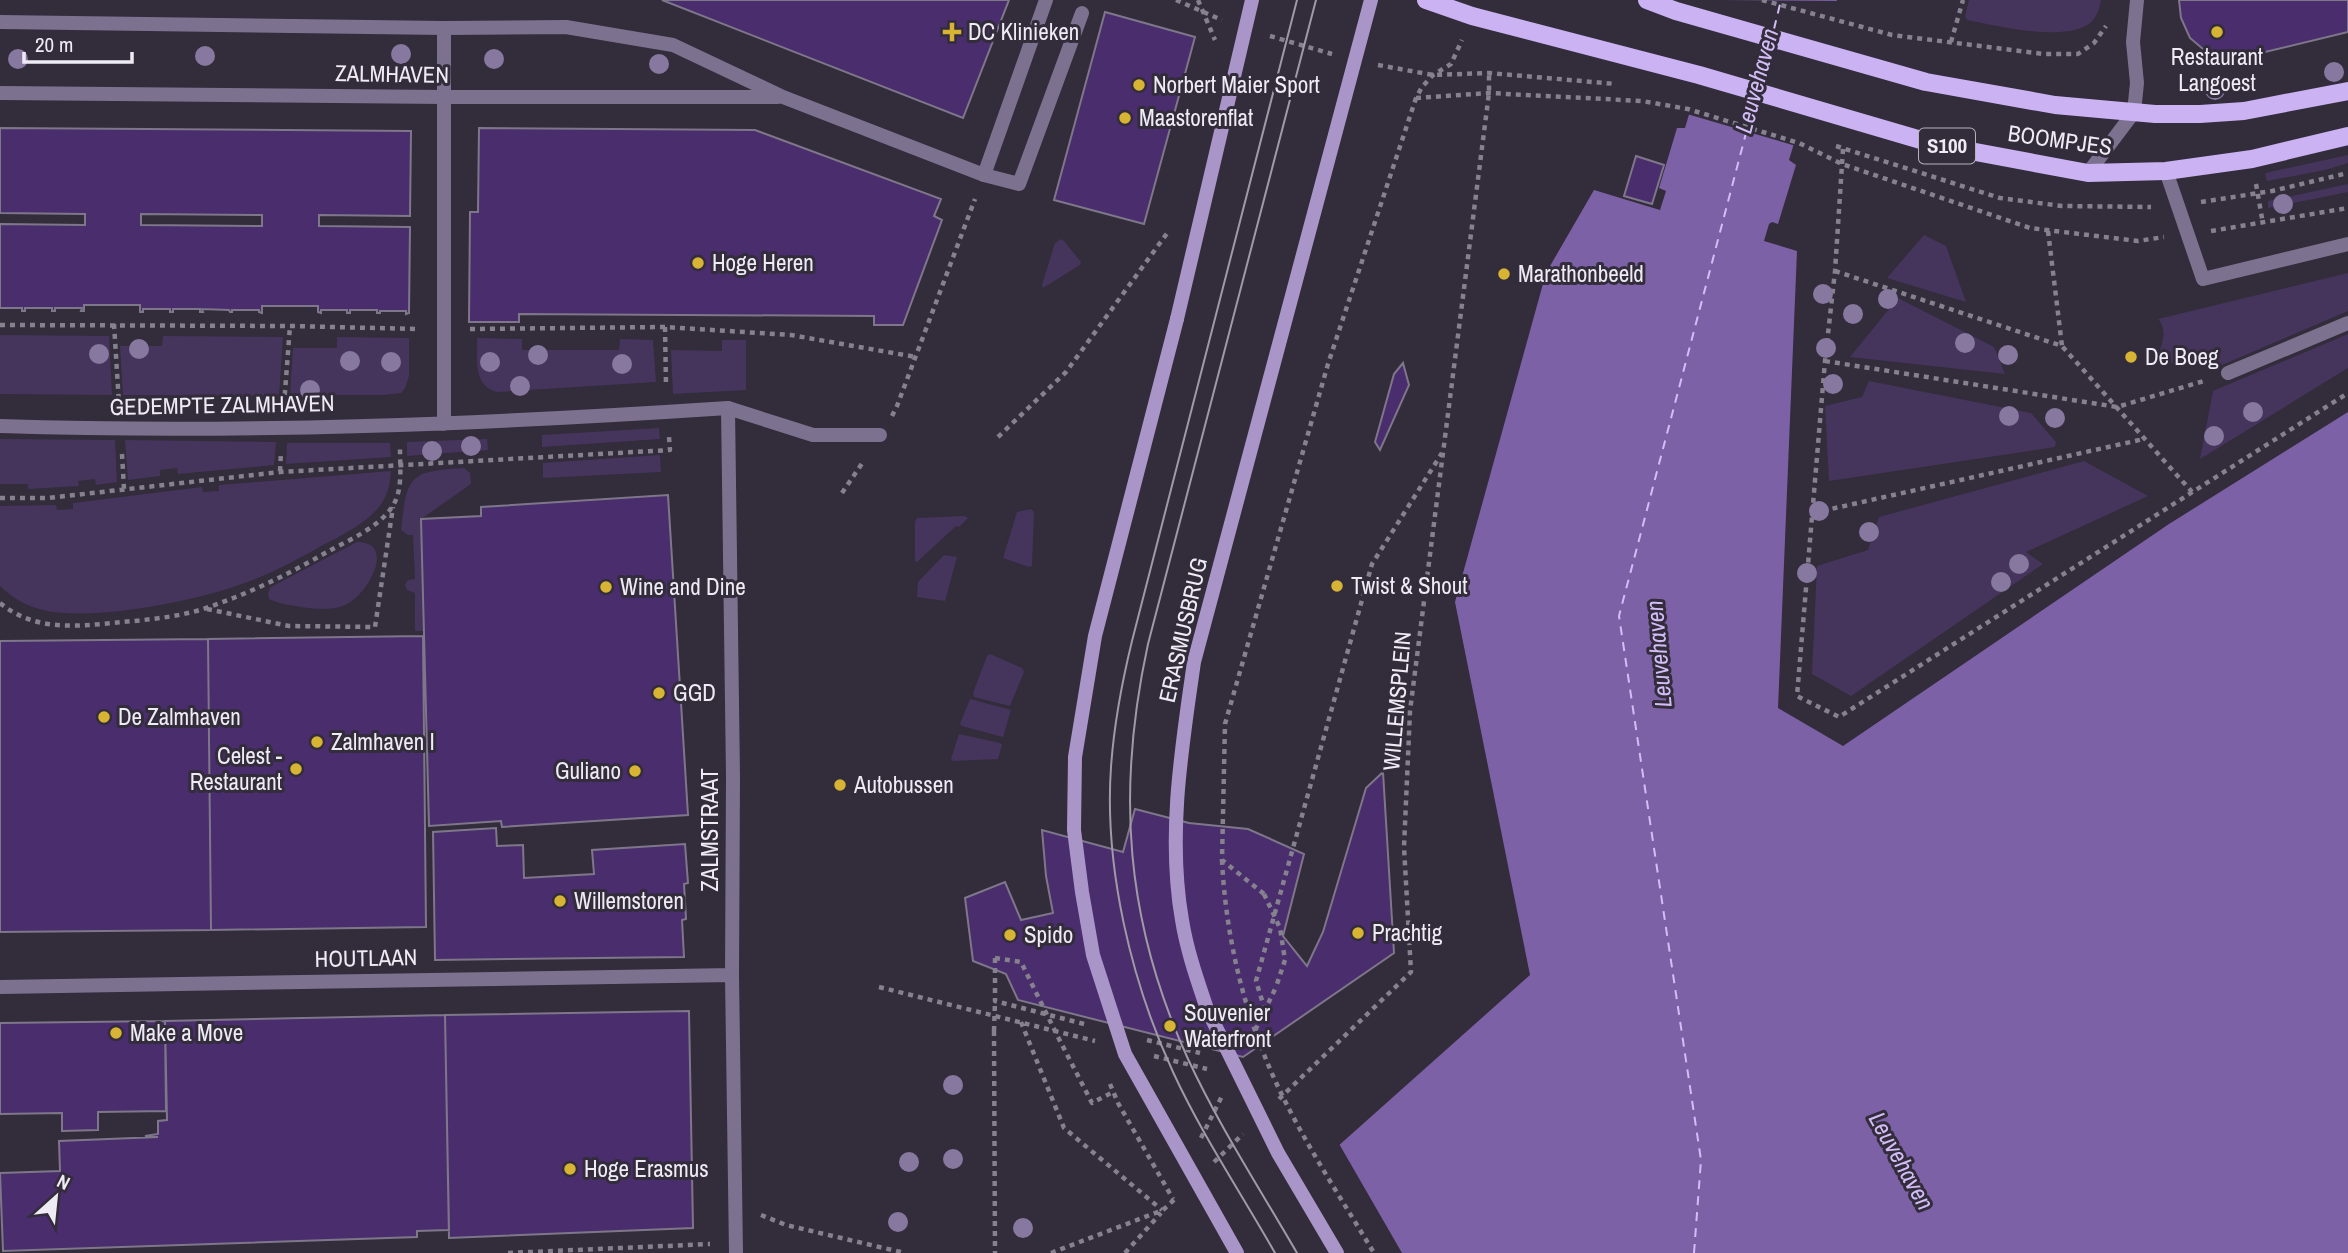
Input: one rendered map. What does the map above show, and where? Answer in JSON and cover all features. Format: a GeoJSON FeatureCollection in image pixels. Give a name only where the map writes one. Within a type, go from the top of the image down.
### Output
{"type":"FeatureCollection","features":[{"type":"Feature","properties":{"kind":"main road"},"geometry":{"type":"LineString","coordinates":[[1237,1253],[1125,1055],[1093,955],[1074,830],[1075,757],[1095,636],[1177,319],[1252,0]]}},
{"type":"Feature","properties":{"kind":"main road","name":"ERASMUSBRUG"},"geometry":{"type":"LineString","coordinates":[[1337,1253],[1279,1153],[1207,1009],[1189,957],[1181,919],[1177,840],[1180,761],[1194,662],[1371,0]]}},
{"type":"Feature","properties":{"kind":"main road","name":"BOOMPJES"},"geometry":{"type":"LineString","coordinates":[[1426,0],[1472,16],[1699,75],[1938,145],[2088,173],[2166,171],[2264,156],[2348,136]]}},
{"type":"Feature","properties":{"kind":"main road","name":"BOOMPJES"},"geometry":{"type":"LineString","coordinates":[[1647,0],[1676,11],[1913,79],[2055,105],[2175,114],[2221,113],[2348,91]]}},
{"type":"Feature","properties":{"kind":"street"},"geometry":{"type":"LineString","coordinates":[[984,175],[1046,0]]}},
{"type":"Feature","properties":{"kind":"street"},"geometry":{"type":"LineString","coordinates":[[2088,173],[2134,112],[2137,83],[2133,42],[2137,0]]}},
{"type":"Feature","properties":{"kind":"street","name":"ZALMHAVEN"},"geometry":{"type":"LineString","coordinates":[[0,22],[566,27],[673,45],[783,97],[984,175],[1020,184],[1082,13]]}},
{"type":"Feature","properties":{"kind":"street"},"geometry":{"type":"LineString","coordinates":[[444,28],[444,424]]}},
{"type":"Feature","properties":{"kind":"street","name":"ZALMHAVEN"},"geometry":{"type":"LineString","coordinates":[[0,93],[783,97]]}},
{"type":"Feature","properties":{"kind":"street"},"geometry":{"type":"LineString","coordinates":[[2166,171],[2203,279],[2348,244]]}},
{"type":"Feature","properties":{"kind":"street"},"geometry":{"type":"LineString","coordinates":[[2228,373],[2348,323]]}},
{"type":"Feature","properties":{"kind":"street"},"geometry":{"type":"LineString","coordinates":[[728,408],[813,435],[880,435]]}},
{"type":"Feature","properties":{"kind":"street","name":"GEDEMPTE ZALMHAVEN"},"geometry":{"type":"LineString","coordinates":[[0,426],[120,430],[400,426],[728,408]]}},
{"type":"Feature","properties":{"kind":"street","name":"ZALMSTRAAT"},"geometry":{"type":"LineString","coordinates":[[728,408],[736,1248]]}},
{"type":"Feature","properties":{"kind":"street","name":"HOUTLAAN"},"geometry":{"type":"LineString","coordinates":[[0,986],[732,975]]}},
{"type":"Feature","properties":{"kind":"path"},"geometry":{"type":"LineString","coordinates":[[1175,0],[1246,29],[1356,62],[1433,75],[1489,73],[1618,85]]}},
{"type":"Feature","properties":{"kind":"path"},"geometry":{"type":"LineString","coordinates":[[1198,0],[1202,12]]}},
{"type":"Feature","properties":{"kind":"path"},"geometry":{"type":"LineString","coordinates":[[1762,0],[1892,35],[2069,55],[2090,48],[2105,32],[2108,21]]}},
{"type":"Feature","properties":{"kind":"path"},"geometry":{"type":"LineString","coordinates":[[1951,43],[1963,0]]}},
{"type":"Feature","properties":{"kind":"path","name":"WILLEMSPLEIN"},"geometry":{"type":"LineString","coordinates":[[1270,1108],[1411,972],[1404,847],[1410,711],[1489,93],[1489,73]]}},
{"type":"Feature","properties":{"kind":"path"},"geometry":{"type":"LineString","coordinates":[[1374,1253],[1285,1101],[1253,1026],[1232,950],[1223,860],[1225,724],[1328,365],[1416,98],[1433,75]]}},
{"type":"Feature","properties":{"kind":"path"},"geometry":{"type":"LineString","coordinates":[[1416,98],[1489,93],[1642,101],[1689,109],[1799,143],[1842,164],[1956,204],[2030,228],[2048,231],[2138,240],[2263,224],[2348,208]]}},
{"type":"Feature","properties":{"kind":"path"},"geometry":{"type":"LineString","coordinates":[[1843,149],[1836,271],[1825,361],[1797,696],[1839,717],[2348,393]]}},
{"type":"Feature","properties":{"kind":"path"},"geometry":{"type":"LineString","coordinates":[[842,493],[897,406],[984,175]]}},
{"type":"Feature","properties":{"kind":"path"},"geometry":{"type":"LineString","coordinates":[[2048,231],[2062,346]]}},
{"type":"Feature","properties":{"kind":"path"},"geometry":{"type":"LineString","coordinates":[[998,437],[1066,372],[1168,232]]}},
{"type":"Feature","properties":{"kind":"path"},"geometry":{"type":"LineString","coordinates":[[1836,271],[2062,346],[2192,492]]}},
{"type":"Feature","properties":{"kind":"path"},"geometry":{"type":"LineString","coordinates":[[114,324],[124,489]]}},
{"type":"Feature","properties":{"kind":"path"},"geometry":{"type":"LineString","coordinates":[[282,427],[290,326]]}},
{"type":"Feature","properties":{"kind":"path"},"geometry":{"type":"LineString","coordinates":[[0,498],[48,498],[280,471],[670,450],[665,327]]}},
{"type":"Feature","properties":{"kind":"path"},"geometry":{"type":"LineString","coordinates":[[1825,361],[2118,407],[2228,373]]}},
{"type":"Feature","properties":{"kind":"path"},"geometry":{"type":"LineString","coordinates":[[205,608],[289,626],[375,627],[393,506],[399,488],[400,426]]}},
{"type":"Feature","properties":{"kind":"path"},"geometry":{"type":"LineString","coordinates":[[1813,513],[2144,439]]}},
{"type":"Feature","properties":{"kind":"path"},"geometry":{"type":"LineString","coordinates":[[1265,1010],[1256,981],[1372,564],[1443,451]]}},
{"type":"Feature","properties":{"kind":"path"},"geometry":{"type":"LineString","coordinates":[[0,603],[17,615],[38,623],[66,627],[166,617],[205,608],[250,591],[306,564],[359,535],[380,520],[393,506]]}},
{"type":"Feature","properties":{"kind":"path"},"geometry":{"type":"LineString","coordinates":[[1223,860],[1264,894],[1280,928],[1284,960],[1276,986],[1247,1048]]}},
{"type":"Feature","properties":{"kind":"path"},"geometry":{"type":"LineString","coordinates":[[995,1253],[995,958],[1021,962],[1092,1103],[1113,1092]]}},
{"type":"Feature","properties":{"kind":"path"},"geometry":{"type":"LineString","coordinates":[[879,987],[1021,1022],[1064,1128],[1163,1210]]}},
{"type":"Feature","properties":{"kind":"path"},"geometry":{"type":"LineString","coordinates":[[1212,1164],[1250,1127]]}},
{"type":"Feature","properties":{"kind":"path"},"geometry":{"type":"LineString","coordinates":[[1125,1253],[1182,1192]]}},
{"type":"Feature","properties":{"kind":"path"},"geometry":{"type":"LineString","coordinates":[[1051,1253],[1163,1210]]}},
{"type":"Feature","properties":{"kind":"path"},"geometry":{"type":"LineString","coordinates":[[735,1214],[758,1214],[786,1225],[905,1253]]}},
{"type":"Feature","properties":{"kind":"path"},"geometry":{"type":"LineString","coordinates":[[509,1253],[736,1248]]}},
{"type":"Feature","properties":{"kind":"shaded area"},"geometry":{"type":"Polygon","coordinates":[[[1969,0],[2101,0],[2096,16],[2089,24],[2063,32],[2047,32],[2012,29],[1967,20],[1965,16],[1969,0]]]}},
{"type":"Feature","properties":{"kind":"shaded area"},"geometry":{"type":"Polygon","coordinates":[[[2348,155],[2348,163],[2267,181],[2265,173],[2348,155]]]}},
{"type":"Feature","properties":{"kind":"shaded area"},"geometry":{"type":"Polygon","coordinates":[[[2348,184],[2348,192],[2268,208],[2268,201],[2348,184]]]}},
{"type":"Feature","properties":{"kind":"shaded area"},"geometry":{"type":"Polygon","coordinates":[[[1924,235],[1946,246],[1966,302],[1887,278],[1924,235]]]}},
{"type":"Feature","properties":{"kind":"shaded area"},"geometry":{"type":"Polygon","coordinates":[[[1061,239],[1081,262],[1080,265],[1043,288],[1055,243],[1061,239]]]}},
{"type":"Feature","properties":{"kind":"shaded area"},"geometry":{"type":"Polygon","coordinates":[[[2348,273],[2348,311],[2222,365],[2154,362],[2163,334],[2158,319],[2348,273]]]}},
{"type":"Feature","properties":{"kind":"shaded area"},"geometry":{"type":"Polygon","coordinates":[[[1898,298],[1994,347],[2005,374],[1850,357],[1898,298]]]}},
{"type":"Feature","properties":{"kind":"shaded area"},"geometry":{"type":"Polygon","coordinates":[[[2348,334],[2348,368],[2200,459],[2213,391],[2348,334]]]}},
{"type":"Feature","properties":{"kind":"shaded area"},"geometry":{"type":"Polygon","coordinates":[[[0,335],[109,336],[112,395],[0,394],[0,335]]]}},
{"type":"Feature","properties":{"kind":"shaded area"},"geometry":{"type":"Polygon","coordinates":[[[163,336],[283,337],[279,396],[123,395],[120,346],[162,346],[163,336]]]}},
{"type":"Feature","properties":{"kind":"shaded area"},"geometry":{"type":"Polygon","coordinates":[[[337,337],[409,338],[409,376],[401,393],[290,395],[293,348],[337,348],[337,337]]]}},
{"type":"Feature","properties":{"kind":"shaded area"},"geometry":{"type":"Polygon","coordinates":[[[477,338],[522,339],[522,350],[619,350],[620,339],[653,340],[656,382],[497,392],[483,384],[480,377],[477,338]]]}},
{"type":"Feature","properties":{"kind":"shaded area"},"geometry":{"type":"Polygon","coordinates":[[[722,340],[746,340],[746,390],[673,394],[671,350],[722,351],[722,340]]]}},
{"type":"Feature","properties":{"kind":"shaded area"},"geometry":{"type":"Polygon","coordinates":[[[1869,381],[2031,413],[2056,442],[2055,447],[1829,481],[1825,406],[1862,397],[1869,381]]]}},
{"type":"Feature","properties":{"kind":"shaded area"},"geometry":{"type":"Polygon","coordinates":[[[659,428],[660,439],[542,447],[542,435],[659,428]]]}},
{"type":"Feature","properties":{"kind":"shaded area"},"geometry":{"type":"Polygon","coordinates":[[[0,439],[115,440],[117,482],[96,485],[95,479],[78,481],[79,486],[28,489],[28,484],[0,484],[0,439]]]}},
{"type":"Feature","properties":{"kind":"shaded area"},"geometry":{"type":"Polygon","coordinates":[[[487,439],[488,450],[407,456],[407,442],[487,439]]]}},
{"type":"Feature","properties":{"kind":"shaded area"},"geometry":{"type":"Polygon","coordinates":[[[125,440],[276,442],[274,465],[178,474],[177,468],[160,470],[160,476],[128,480],[125,440]]]}},
{"type":"Feature","properties":{"kind":"shaded area"},"geometry":{"type":"Polygon","coordinates":[[[287,443],[390,443],[391,457],[286,464],[287,443]]]}},
{"type":"Feature","properties":{"kind":"shaded area"},"geometry":{"type":"Polygon","coordinates":[[[660,455],[661,472],[543,478],[543,463],[660,455]]]}},
{"type":"Feature","properties":{"kind":"shaded area"},"geometry":{"type":"Polygon","coordinates":[[[2084,461],[2148,496],[2026,552],[2043,564],[1851,696],[1812,674],[1817,566],[1868,550],[1879,517],[2084,461]]]}},
{"type":"Feature","properties":{"kind":"shaded area"},"geometry":{"type":"Polygon","coordinates":[[[464,468],[470,473],[471,484],[421,519],[423,631],[415,631],[415,593],[407,590],[405,585],[408,580],[415,579],[413,535],[401,530],[409,487],[421,475],[432,471],[464,468]]]}},
{"type":"Feature","properties":{"kind":"shaded area"},"geometry":{"type":"Polygon","coordinates":[[[391,471],[383,502],[361,523],[281,568],[216,592],[136,609],[80,614],[36,608],[17,599],[0,586],[0,506],[56,505],[57,510],[73,509],[73,503],[202,487],[203,492],[219,491],[219,485],[391,471]]]}},
{"type":"Feature","properties":{"kind":"shaded area"},"geometry":{"type":"Polygon","coordinates":[[[1031,509],[1034,512],[1032,566],[1029,567],[1003,558],[1017,512],[1031,509]]]}},
{"type":"Feature","properties":{"kind":"shaded area"},"geometry":{"type":"Polygon","coordinates":[[[917,518],[968,518],[959,527],[956,526],[915,561],[917,518]]]}},
{"type":"Feature","properties":{"kind":"shaded area"},"geometry":{"type":"Polygon","coordinates":[[[357,542],[369,544],[375,550],[375,570],[362,591],[345,605],[323,609],[307,608],[269,599],[271,587],[357,542]]]}},
{"type":"Feature","properties":{"kind":"shaded area"},"geometry":{"type":"Polygon","coordinates":[[[944,555],[957,557],[945,601],[917,597],[918,582],[944,555]]]}},
{"type":"Feature","properties":{"kind":"shaded area"},"geometry":{"type":"Polygon","coordinates":[[[990,654],[1022,668],[1024,672],[1010,706],[974,697],[973,693],[990,654]]]}},
{"type":"Feature","properties":{"kind":"shaded area"},"geometry":{"type":"Polygon","coordinates":[[[970,699],[1011,710],[1003,737],[960,724],[970,699]]]}},
{"type":"Feature","properties":{"kind":"shaded area"},"geometry":{"type":"Polygon","coordinates":[[[959,734],[1000,743],[1002,745],[998,759],[953,761],[951,759],[959,734]]]}},
{"type":"Feature","properties":{"kind":"water","name":"Leuvehaven"},"geometry":{"type":"Polygon","coordinates":[[[1723,0],[1837,0],[1789,160],[1796,165],[1778,224],[1769,224],[1764,241],[1797,251],[1778,708],[1843,746],[2169,524],[2348,412],[2348,1253],[1218,1253],[1530,975],[1455,602],[1546,273],[1594,190],[1660,210],[1666,191],[1659,188],[1677,128],[1685,128],[1723,0]]]}},
{"type":"Feature","properties":{"kind":"pier"},"geometry":{"type":"Polygon","coordinates":[[[1722,0],[1840,1],[1796,146],[1687,114],[1722,0]]]}},
{"type":"Feature","properties":{"kind":"pier"},"geometry":{"type":"Polygon","coordinates":[[[1338,1142],[1402,1253],[1214,1253],[1215,1250],[1338,1142]]]}},
{"type":"Feature","properties":{"kind":"building"},"geometry":{"type":"Polygon","coordinates":[[[662,0],[1009,0],[963,118],[662,0]]]}},
{"type":"Feature","properties":{"kind":"building"},"geometry":{"type":"Polygon","coordinates":[[[2179,0],[2348,0],[2348,32],[2244,57],[2218,57],[2190,38],[2181,18],[2179,0]]]}},
{"type":"Feature","properties":{"kind":"building","name":"Maastorenflat"},"geometry":{"type":"Polygon","coordinates":[[[1105,12],[1195,37],[1144,224],[1054,200],[1105,12]]]}},
{"type":"Feature","properties":{"kind":"building"},"geometry":{"type":"Polygon","coordinates":[[[0,128],[411,131],[410,216],[319,215],[319,226],[410,227],[409,313],[350,310],[350,313],[347,313],[347,310],[321,310],[321,313],[318,312],[318,306],[262,306],[262,313],[259,310],[230,312],[202,309],[203,312],[200,312],[200,309],[173,309],[173,312],[170,312],[170,309],[143,309],[143,312],[140,312],[140,305],[84,305],[84,311],[81,311],[82,308],[55,308],[55,311],[52,311],[52,308],[25,308],[25,311],[22,311],[22,308],[0,308],[0,224],[85,225],[85,214],[0,213],[0,128]],[[141,214],[141,225],[262,226],[262,215],[141,214]]]}},
{"type":"Feature","properties":{"kind":"building","name":"Hoge Heren"},"geometry":{"type":"Polygon","coordinates":[[[479,128],[755,130],[941,199],[934,216],[942,220],[903,325],[874,325],[874,316],[519,314],[519,322],[469,322],[470,212],[478,212],[479,128]]]}},
{"type":"Feature","properties":{"kind":"building"},"geometry":{"type":"Polygon","coordinates":[[[1636,156],[1664,165],[1652,204],[1624,196],[1636,156]]]}},
{"type":"Feature","properties":{"kind":"building"},"geometry":{"type":"Polygon","coordinates":[[[1403,363],[1409,385],[1380,450],[1375,442],[1394,374],[1403,363]]]}},
{"type":"Feature","properties":{"kind":"building"},"geometry":{"type":"Polygon","coordinates":[[[668,495],[688,815],[502,827],[501,821],[429,826],[421,519],[481,516],[481,507],[668,495]]]}},
{"type":"Feature","properties":{"kind":"building","name":"Zalmhaven I"},"geometry":{"type":"Polygon","coordinates":[[[423,636],[426,927],[211,930],[208,639],[423,636]]]}},
{"type":"Feature","properties":{"kind":"building","name":"De Zalmhaven"},"geometry":{"type":"Polygon","coordinates":[[[208,639],[211,930],[0,932],[0,641],[208,639]]]}},
{"type":"Feature","properties":{"kind":"building"},"geometry":{"type":"Polygon","coordinates":[[[1383,772],[1394,953],[1243,1057],[1018,1000],[1006,974],[973,961],[965,898],[1005,882],[1021,920],[1053,913],[1042,830],[1123,852],[1135,809],[1189,823],[1248,829],[1304,854],[1283,936],[1307,966],[1323,932],[1366,788],[1383,772]]]}},
{"type":"Feature","properties":{"kind":"building","name":"Willemstoren"},"geometry":{"type":"Polygon","coordinates":[[[496,828],[497,846],[523,845],[524,878],[594,874],[592,850],[685,844],[688,883],[684,884],[686,919],[682,920],[684,957],[435,960],[433,832],[496,828]]]}},
{"type":"Feature","properties":{"kind":"building","name":"Hoge Erasmus"},"geometry":{"type":"Polygon","coordinates":[[[689,1011],[693,1228],[449,1238],[445,1015],[689,1011]]]}},
{"type":"Feature","properties":{"kind":"building"},"geometry":{"type":"Polygon","coordinates":[[[445,1015],[449,1230],[417,1231],[417,1237],[3,1251],[0,1173],[60,1171],[59,1141],[158,1137],[145,1136],[158,1134],[158,1121],[167,1120],[165,1021],[445,1015]]]}},
{"type":"Feature","properties":{"kind":"building"},"geometry":{"type":"Polygon","coordinates":[[[165,1021],[166,1111],[98,1112],[98,1130],[62,1131],[62,1113],[0,1114],[0,1023],[165,1021]]]}},
{"type":"Feature","properties":{"kind":"ferry route"},"geometry":{"type":"LineString","coordinates":[[1774,29],[1781,0]]}},
{"type":"Feature","properties":{"kind":"ferry route"},"geometry":{"type":"LineString","coordinates":[[1759,83],[1769,45]]}},
{"type":"Feature","properties":{"kind":"ferry route"},"geometry":{"type":"LineString","coordinates":[[1694,1253],[1701,1160],[1619,616],[1755,99]]}},
{"type":"Feature","properties":{"kind":"tram line"},"geometry":{"type":"LineString","coordinates":[[1275,1253],[1196,1118],[1158,1037],[1133,962],[1124,923],[1116,883],[1110,805],[1114,735],[1128,656],[1297,0]]}},
{"type":"Feature","properties":{"kind":"tram line"},"geometry":{"type":"LineString","coordinates":[[1297,1253],[1213,1109],[1167,1008],[1139,906],[1132,855],[1130,804],[1132,751],[1148,644],[1316,0]]}},
{"type":"Feature","properties":{"kind":"place","name":"DC Klinieken"},"geometry":{"type":"Point","coordinates":[952,32]}},
{"type":"Feature","properties":{"kind":"place","name":"Restaurant Langoest"},"geometry":{"type":"Point","coordinates":[2217,32]}},
{"type":"Feature","properties":{"kind":"place","name":"Norbert Maier Sport"},"geometry":{"type":"Point","coordinates":[1139,85]}},
{"type":"Feature","properties":{"kind":"place","name":"Maastorenflat"},"geometry":{"type":"Point","coordinates":[1125,118]}},
{"type":"Feature","properties":{"kind":"place","name":"Hoge Heren"},"geometry":{"type":"Point","coordinates":[698,263]}},
{"type":"Feature","properties":{"kind":"place","name":"Marathonbeeld"},"geometry":{"type":"Point","coordinates":[1504,274]}},
{"type":"Feature","properties":{"kind":"place","name":"De Boeg"},"geometry":{"type":"Point","coordinates":[2131,357]}},
{"type":"Feature","properties":{"kind":"place","name":"Twist & Shout"},"geometry":{"type":"Point","coordinates":[1337,586]}},
{"type":"Feature","properties":{"kind":"place","name":"Wine and Dine"},"geometry":{"type":"Point","coordinates":[606,587]}},
{"type":"Feature","properties":{"kind":"place","name":"GGD"},"geometry":{"type":"Point","coordinates":[659,693]}},
{"type":"Feature","properties":{"kind":"place","name":"De Zalmhaven"},"geometry":{"type":"Point","coordinates":[104,717]}},
{"type":"Feature","properties":{"kind":"place","name":"Zalmhaven I"},"geometry":{"type":"Point","coordinates":[317,742]}},
{"type":"Feature","properties":{"kind":"place","name":"Celest - Restaurant"},"geometry":{"type":"Point","coordinates":[296,769]}},
{"type":"Feature","properties":{"kind":"place","name":"Guliano"},"geometry":{"type":"Point","coordinates":[635,771]}},
{"type":"Feature","properties":{"kind":"place","name":"Autobussen"},"geometry":{"type":"Point","coordinates":[840,785]}},
{"type":"Feature","properties":{"kind":"place","name":"Willemstoren"},"geometry":{"type":"Point","coordinates":[560,901]}},
{"type":"Feature","properties":{"kind":"place","name":"Prachtig"},"geometry":{"type":"Point","coordinates":[1358,933]}},
{"type":"Feature","properties":{"kind":"place","name":"Spido"},"geometry":{"type":"Point","coordinates":[1010,935]}},
{"type":"Feature","properties":{"kind":"place","name":"Souvenier Waterfront"},"geometry":{"type":"Point","coordinates":[1170,1026]}},
{"type":"Feature","properties":{"kind":"place","name":"Make a Move"},"geometry":{"type":"Point","coordinates":[116,1033]}},
{"type":"Feature","properties":{"kind":"place","name":"Hoge Erasmus"},"geometry":{"type":"Point","coordinates":[570,1169]}}]}
